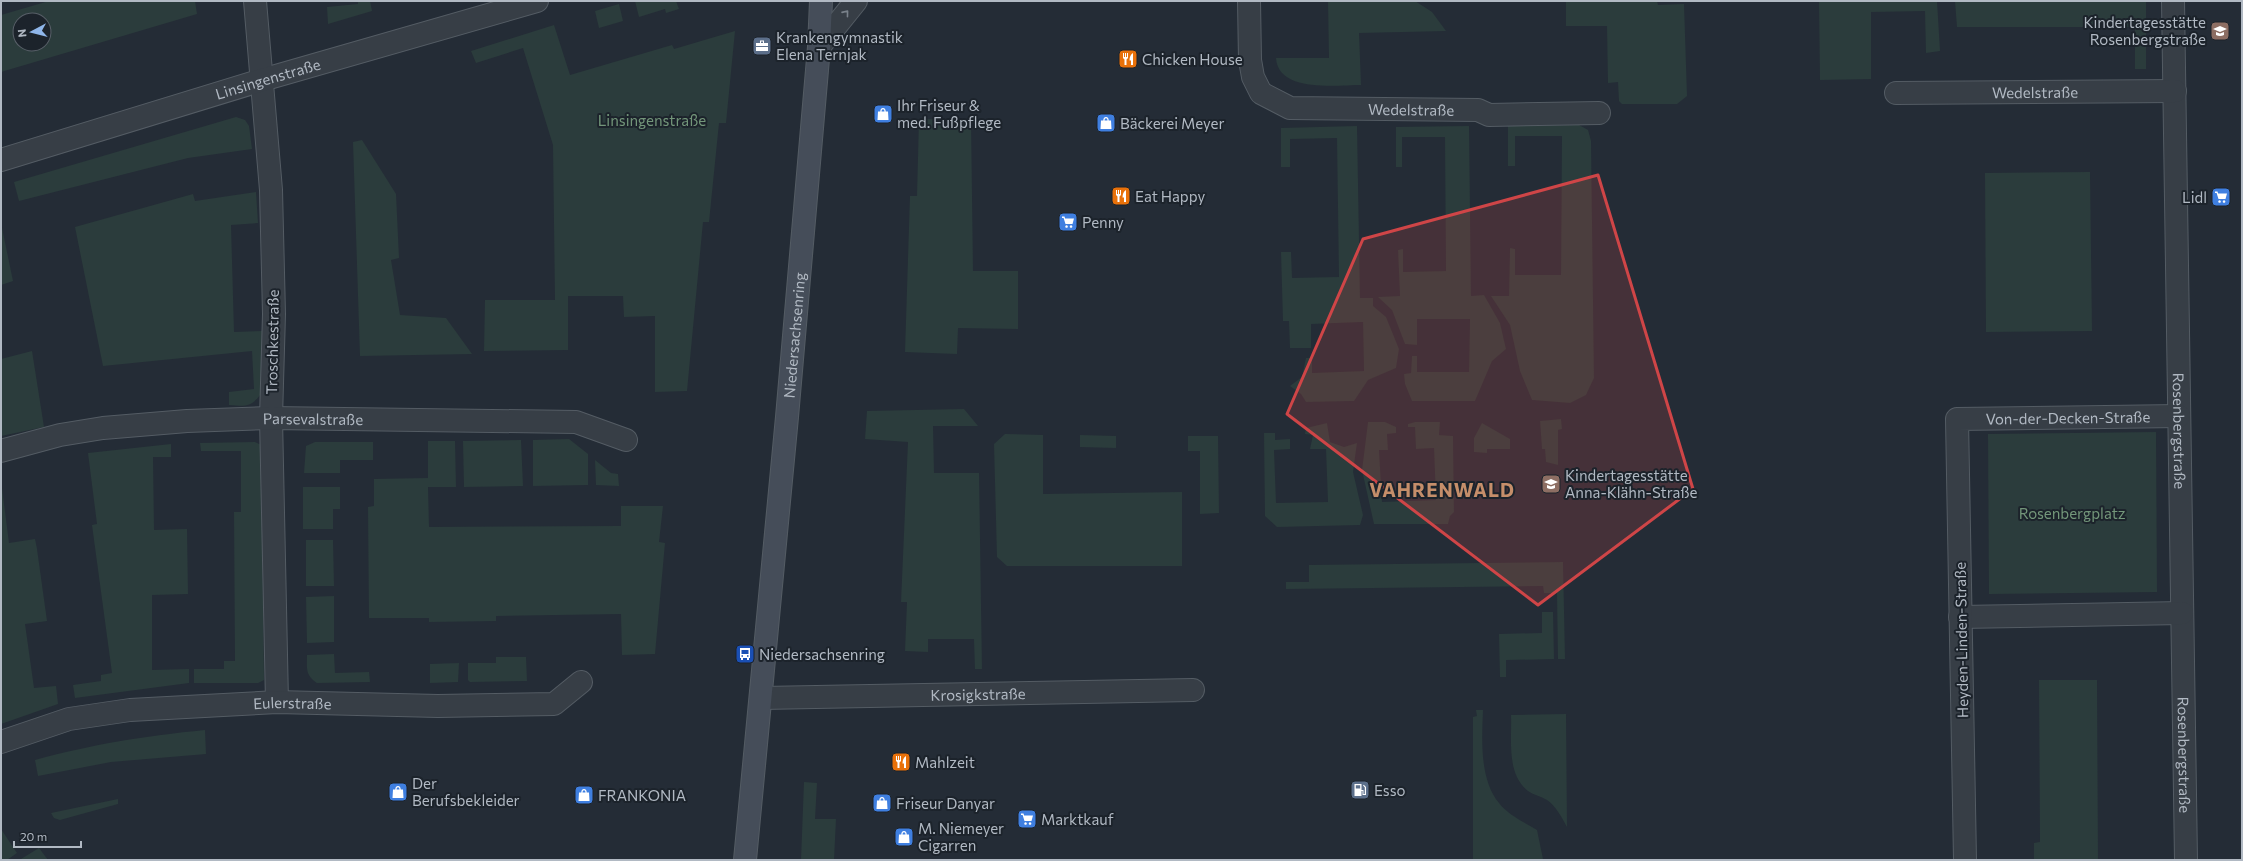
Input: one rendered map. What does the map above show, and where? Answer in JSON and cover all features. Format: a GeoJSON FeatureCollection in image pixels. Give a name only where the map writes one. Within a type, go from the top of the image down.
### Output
{"type":"FeatureCollection","features":[{"type":"Feature","properties":{"kind":"street","name":"Troschkestraße"},"geometry":{"type":"LineString","coordinates":[[255,1],[271,206],[274,314],[271,418],[277,702]]}},
{"type":"Feature","properties":{"kind":"street","name":"Linsingenstraße"},"geometry":{"type":"LineString","coordinates":[[1,160],[262,80],[537,1]]}},
{"type":"Feature","properties":{"kind":"street","name":"Niedersachsenring"},"geometry":{"type":"LineString","coordinates":[[745,860],[762,698],[819,47],[821,1]]}},
{"type":"Feature","properties":{"kind":"street"},"geometry":{"type":"LineString","coordinates":[[819,47],[856,1]]}},
{"type":"Feature","properties":{"kind":"street","name":"Wedelstraße"},"geometry":{"type":"LineString","coordinates":[[1249,1],[1250,60],[1254,77],[1261,93],[1290,108],[1478,110],[1489,115],[1599,113]]}},
{"type":"Feature","properties":{"kind":"street","name":"Rosenbergstraße"},"geometry":{"type":"LineString","coordinates":[[2173,1],[2186,860]]}},
{"type":"Feature","properties":{"kind":"street","name":"Wedelstraße"},"geometry":{"type":"LineString","coordinates":[[1896,93],[2175,91]]}},
{"type":"Feature","properties":{"kind":"street","name":"Von-der-Decken-Straße"},"geometry":{"type":"LineString","coordinates":[[1957,419],[2179,416]]}},
{"type":"Feature","properties":{"kind":"street","name":"Parsevalstraße"},"geometry":{"type":"LineString","coordinates":[[1,451],[60,435],[103,428],[187,421],[271,418],[576,422],[626,440]]}},
{"type":"Feature","properties":{"kind":"street","name":"Heyden-Linden-Straße"},"geometry":{"type":"LineString","coordinates":[[1957,419],[1965,860]]}},
{"type":"Feature","properties":{"kind":"street"},"geometry":{"type":"LineString","coordinates":[[1960,617],[2182,613]]}},
{"type":"Feature","properties":{"kind":"street","name":"Eulerstraße"},"geometry":{"type":"LineString","coordinates":[[1,742],[69,719],[130,710],[277,702],[438,706],[554,704],[581,682]]}},
{"type":"Feature","properties":{"kind":"street","name":"Krosigkstraße"},"geometry":{"type":"LineString","coordinates":[[762,698],[1194,690]]}},
{"type":"Feature","properties":{"kind":"highlighted area"},"geometry":{"type":"Polygon","coordinates":[[[1598,175],[1693,489],[1538,605],[1287,414],[1363,239],[1598,175]]]}},
{"type":"Feature","properties":{"kind":"green space"},"geometry":{"type":"Polygon","coordinates":[[[49,1],[195,1],[197,14],[1,72],[1,15],[49,1]]]}},
{"type":"Feature","properties":{"kind":"green space"},"geometry":{"type":"Polygon","coordinates":[[[358,1],[370,1],[372,11],[328,24],[327,7],[358,4],[358,1]]]}},
{"type":"Feature","properties":{"kind":"green space"},"geometry":{"type":"Polygon","coordinates":[[[635,1],[676,1],[679,9],[666,13],[665,9],[639,17],[635,1]]]}},
{"type":"Feature","properties":{"kind":"green space"},"geometry":{"type":"Polygon","coordinates":[[[1328,1],[1415,1],[1432,12],[1446,31],[1359,33],[1361,85],[1324,86],[1297,82],[1287,77],[1279,69],[1276,58],[1329,58],[1328,1]]]}},
{"type":"Feature","properties":{"kind":"green space"},"geometry":{"type":"Polygon","coordinates":[[[1566,1],[1657,1],[1658,5],[1684,4],[1687,96],[1677,104],[1622,104],[1619,101],[1618,82],[1608,83],[1607,26],[1566,26],[1566,1]]]}},
{"type":"Feature","properties":{"kind":"green space"},"geometry":{"type":"Polygon","coordinates":[[[1819,1],[1937,1],[1940,51],[1926,53],[1925,11],[1871,12],[1871,79],[1820,80],[1819,1]]]}},
{"type":"Feature","properties":{"kind":"green space"},"geometry":{"type":"Polygon","coordinates":[[[1955,1],[2146,1],[2146,69],[2135,69],[2135,27],[1957,27],[1955,1]]]}},
{"type":"Feature","properties":{"kind":"green space"},"geometry":{"type":"Polygon","coordinates":[[[619,4],[623,21],[599,28],[595,11],[619,4]]]}},
{"type":"Feature","properties":{"kind":"green space"},"geometry":{"type":"Polygon","coordinates":[[[554,25],[570,75],[672,45],[674,49],[735,31],[726,123],[719,123],[709,222],[703,222],[687,391],[655,392],[655,316],[624,317],[623,296],[568,296],[568,350],[484,351],[485,300],[555,300],[553,145],[523,48],[476,63],[471,51],[554,25]]]}},
{"type":"Feature","properties":{"kind":"green space"},"geometry":{"type":"Polygon","coordinates":[[[236,117],[245,120],[249,126],[252,149],[188,158],[19,201],[14,182],[236,117]]]}},
{"type":"Feature","properties":{"kind":"green space"},"geometry":{"type":"Polygon","coordinates":[[[919,119],[971,120],[973,271],[1018,271],[1018,329],[958,328],[957,354],[905,352],[910,196],[917,196],[919,119]]]}},
{"type":"Feature","properties":{"kind":"green space"},"geometry":{"type":"Polygon","coordinates":[[[1579,125],[1588,130],[1591,141],[1594,378],[1586,395],[1570,403],[1532,400],[1520,371],[1510,325],[1491,296],[1509,296],[1510,248],[1515,249],[1515,275],[1561,275],[1562,136],[1515,136],[1515,166],[1508,166],[1508,126],[1579,125]]]}},
{"type":"Feature","properties":{"kind":"green space"},"geometry":{"type":"Polygon","coordinates":[[[1357,126],[1360,298],[1373,298],[1373,306],[1386,317],[1399,349],[1396,368],[1368,380],[1354,401],[1306,402],[1301,394],[1290,386],[1302,377],[1306,358],[1312,358],[1312,373],[1364,371],[1363,322],[1311,324],[1311,348],[1290,348],[1289,321],[1283,321],[1281,252],[1291,252],[1292,278],[1339,277],[1337,138],[1290,139],[1290,167],[1281,167],[1281,128],[1357,126]]]}},
{"type":"Feature","properties":{"kind":"green space"},"geometry":{"type":"Polygon","coordinates":[[[1469,126],[1471,296],[1484,295],[1500,323],[1506,349],[1492,361],[1475,401],[1412,401],[1405,384],[1404,374],[1411,373],[1412,356],[1417,356],[1417,372],[1469,372],[1470,319],[1417,319],[1417,345],[1405,344],[1392,310],[1378,297],[1400,296],[1398,250],[1403,249],[1403,272],[1446,271],[1445,137],[1402,137],[1402,167],[1396,167],[1396,127],[1469,126]]]}},
{"type":"Feature","properties":{"kind":"green space"},"geometry":{"type":"Polygon","coordinates":[[[362,140],[396,194],[399,258],[391,260],[400,315],[446,318],[472,354],[360,356],[353,142],[362,140]]]}},
{"type":"Feature","properties":{"kind":"green space"},"geometry":{"type":"Polygon","coordinates":[[[2090,172],[2092,331],[1986,332],[1985,173],[2090,172]]]}},
{"type":"Feature","properties":{"kind":"green space"},"geometry":{"type":"Polygon","coordinates":[[[256,192],[258,223],[231,225],[234,332],[262,331],[261,394],[257,399],[251,404],[247,405],[229,405],[229,392],[254,389],[252,351],[103,366],[75,227],[193,194],[195,201],[256,192]]]}},
{"type":"Feature","properties":{"kind":"green space"},"geometry":{"type":"Polygon","coordinates":[[[1,223],[13,281],[1,285],[1,223]]]}},
{"type":"Feature","properties":{"kind":"green space"},"geometry":{"type":"Polygon","coordinates":[[[32,351],[44,427],[1,436],[1,359],[32,351]]]}},
{"type":"Feature","properties":{"kind":"green space"},"geometry":{"type":"Polygon","coordinates":[[[964,409],[978,426],[933,426],[934,473],[979,473],[982,669],[975,669],[974,639],[928,639],[928,652],[905,651],[907,602],[901,602],[908,442],[865,439],[867,411],[964,409]]]}},
{"type":"Feature","properties":{"kind":"green space"},"geometry":{"type":"Polygon","coordinates":[[[1561,419],[1562,429],[1558,430],[1558,465],[1546,462],[1545,449],[1542,449],[1540,421],[1561,419]]]}},
{"type":"Feature","properties":{"kind":"green space"},"geometry":{"type":"Polygon","coordinates":[[[1368,422],[1385,422],[1396,427],[1396,433],[1387,434],[1388,450],[1379,450],[1382,502],[1436,500],[1434,448],[1416,449],[1415,427],[1408,427],[1408,424],[1415,422],[1440,422],[1439,435],[1453,436],[1454,512],[1450,516],[1448,524],[1374,524],[1362,470],[1368,422]]]}},
{"type":"Feature","properties":{"kind":"green space"},"geometry":{"type":"Polygon","coordinates":[[[1327,423],[1330,442],[1344,447],[1357,443],[1353,472],[1363,515],[1360,525],[1277,527],[1265,516],[1264,433],[1275,433],[1275,440],[1290,439],[1290,449],[1274,450],[1276,503],[1328,502],[1326,449],[1310,449],[1313,435],[1305,434],[1306,428],[1327,423]]]}},
{"type":"Feature","properties":{"kind":"green space"},"geometry":{"type":"Polygon","coordinates":[[[1482,423],[1510,439],[1510,449],[1487,449],[1487,453],[1474,452],[1474,438],[1482,423]]]}},
{"type":"Feature","properties":{"kind":"green space","name":"Rosenbergplatz"},"geometry":{"type":"Polygon","coordinates":[[[2156,432],[2157,592],[1989,594],[1988,434],[2156,432]]]}},
{"type":"Feature","properties":{"kind":"green space"},"geometry":{"type":"Polygon","coordinates":[[[1005,434],[1043,435],[1043,494],[1182,492],[1182,566],[1007,566],[997,557],[994,444],[1005,434]]]}},
{"type":"Feature","properties":{"kind":"green space"},"geometry":{"type":"Polygon","coordinates":[[[1080,435],[1116,436],[1116,448],[1080,447],[1080,435]]]}},
{"type":"Feature","properties":{"kind":"green space"},"geometry":{"type":"Polygon","coordinates":[[[1188,436],[1218,436],[1219,513],[1200,514],[1200,451],[1188,451],[1188,436]]]}},
{"type":"Feature","properties":{"kind":"green space"},"geometry":{"type":"Polygon","coordinates":[[[569,439],[588,454],[588,485],[533,486],[533,440],[569,439]]]}},
{"type":"Feature","properties":{"kind":"green space"},"geometry":{"type":"Polygon","coordinates":[[[521,440],[523,486],[464,487],[463,441],[521,440]]]}},
{"type":"Feature","properties":{"kind":"green space"},"geometry":{"type":"Polygon","coordinates":[[[428,441],[455,441],[456,487],[428,487],[429,527],[621,526],[621,506],[663,506],[659,542],[665,543],[655,654],[622,655],[621,614],[496,616],[496,621],[429,622],[429,618],[369,618],[368,507],[374,506],[374,479],[428,478],[428,441]]]}},
{"type":"Feature","properties":{"kind":"green space"},"geometry":{"type":"Polygon","coordinates":[[[255,442],[261,445],[264,680],[258,683],[194,683],[194,669],[224,669],[224,661],[235,661],[234,512],[241,512],[241,451],[201,451],[200,443],[255,442]]]}},
{"type":"Feature","properties":{"kind":"green space"},"geometry":{"type":"Polygon","coordinates":[[[315,442],[373,442],[373,460],[340,460],[340,473],[304,473],[306,446],[315,442]]]}},
{"type":"Feature","properties":{"kind":"green space"},"geometry":{"type":"Polygon","coordinates":[[[171,444],[171,457],[153,457],[154,530],[187,529],[188,594],[152,595],[152,670],[189,669],[189,683],[75,698],[73,685],[101,681],[101,675],[112,673],[92,525],[97,524],[88,453],[171,444]]]}},
{"type":"Feature","properties":{"kind":"green space"},"geometry":{"type":"Polygon","coordinates":[[[595,460],[611,473],[618,474],[619,486],[596,485],[595,460]]]}},
{"type":"Feature","properties":{"kind":"green space"},"geometry":{"type":"Polygon","coordinates":[[[1,480],[9,543],[35,539],[37,549],[47,621],[25,624],[34,688],[56,686],[58,704],[1,724],[1,480]]]}},
{"type":"Feature","properties":{"kind":"green space"},"geometry":{"type":"Polygon","coordinates":[[[303,487],[340,487],[340,509],[333,509],[333,529],[303,529],[303,487]]]}},
{"type":"Feature","properties":{"kind":"green space"},"geometry":{"type":"Polygon","coordinates":[[[306,540],[333,540],[334,586],[306,586],[306,540]]]}},
{"type":"Feature","properties":{"kind":"green space"},"geometry":{"type":"Polygon","coordinates":[[[1563,562],[1565,659],[1558,659],[1557,593],[1544,593],[1543,586],[1286,589],[1286,582],[1309,582],[1309,565],[1563,562]]]}},
{"type":"Feature","properties":{"kind":"green space"},"geometry":{"type":"Polygon","coordinates":[[[334,596],[334,642],[307,643],[306,597],[334,596]]]}},
{"type":"Feature","properties":{"kind":"green space"},"geometry":{"type":"Polygon","coordinates":[[[1542,612],[1553,612],[1554,659],[1506,660],[1506,677],[1500,677],[1499,634],[1542,633],[1542,612]]]}},
{"type":"Feature","properties":{"kind":"green space"},"geometry":{"type":"Polygon","coordinates":[[[334,654],[335,673],[369,672],[370,682],[317,683],[313,680],[308,671],[307,655],[334,654]]]}},
{"type":"Feature","properties":{"kind":"green space"},"geometry":{"type":"Polygon","coordinates":[[[496,657],[526,657],[527,681],[470,682],[468,680],[468,663],[496,663],[496,657]]]}},
{"type":"Feature","properties":{"kind":"green space"},"geometry":{"type":"Polygon","coordinates":[[[459,663],[458,682],[430,683],[430,664],[459,663]]]}},
{"type":"Feature","properties":{"kind":"green space"},"geometry":{"type":"Polygon","coordinates":[[[2039,680],[2097,680],[2098,860],[2034,860],[2034,843],[2040,842],[2039,680]]]}},
{"type":"Feature","properties":{"kind":"green space"},"geometry":{"type":"Polygon","coordinates":[[[1476,710],[1483,710],[1483,758],[1488,782],[1493,793],[1499,803],[1507,811],[1537,830],[1543,859],[1548,860],[1473,860],[1473,717],[1477,716],[1476,710]]]}},
{"type":"Feature","properties":{"kind":"green space"},"geometry":{"type":"Polygon","coordinates":[[[1566,714],[1567,827],[1553,805],[1545,799],[1528,791],[1521,784],[1513,766],[1511,745],[1511,715],[1566,714]]]}},
{"type":"Feature","properties":{"kind":"green space"},"geometry":{"type":"Polygon","coordinates":[[[205,730],[206,754],[111,762],[38,776],[35,760],[78,749],[119,741],[205,730]]]}},
{"type":"Feature","properties":{"kind":"green space"},"geometry":{"type":"Polygon","coordinates":[[[804,782],[817,783],[815,819],[836,819],[834,860],[801,860],[804,782]]]}},
{"type":"Feature","properties":{"kind":"green space"},"geometry":{"type":"Polygon","coordinates":[[[118,799],[118,804],[60,820],[54,818],[51,813],[118,799]]]}},
{"type":"Feature","properties":{"kind":"green space"},"geometry":{"type":"Polygon","coordinates":[[[1,829],[17,853],[7,860],[1,860],[1,829]]]}},
{"type":"Feature","properties":{"kind":"green space"},"geometry":{"type":"Polygon","coordinates":[[[39,848],[48,860],[21,859],[39,848]]]}},
{"type":"Feature","properties":{"kind":"place","name":"Kindertagesstätte Rosenbergstraße"},"geometry":{"type":"Point","coordinates":[2220,31]}},
{"type":"Feature","properties":{"kind":"place","name":"Krankengymnastik Elena Ternjak"},"geometry":{"type":"Point","coordinates":[762,46]}},
{"type":"Feature","properties":{"kind":"place","name":"Chicken House"},"geometry":{"type":"Point","coordinates":[1128,59]}},
{"type":"Feature","properties":{"kind":"place","name":"Ihr Friseur & med. Fußpflege"},"geometry":{"type":"Point","coordinates":[883,114]}},
{"type":"Feature","properties":{"kind":"place","name":"Bäckerei Meyer"},"geometry":{"type":"Point","coordinates":[1106,123]}},
{"type":"Feature","properties":{"kind":"place","name":"Eat Happy"},"geometry":{"type":"Point","coordinates":[1121,196]}},
{"type":"Feature","properties":{"kind":"place","name":"Lidl"},"geometry":{"type":"Point","coordinates":[2221,197]}},
{"type":"Feature","properties":{"kind":"place","name":"Penny"},"geometry":{"type":"Point","coordinates":[1068,222]}},
{"type":"Feature","properties":{"kind":"place","name":"Kindertagesstätte Anna-Klähn-Straße"},"geometry":{"type":"Point","coordinates":[1551,484]}},
{"type":"Feature","properties":{"kind":"place","name":"Niedersachsenring"},"geometry":{"type":"Point","coordinates":[745,654]}},
{"type":"Feature","properties":{"kind":"place","name":"Mahlzeit"},"geometry":{"type":"Point","coordinates":[901,762]}},
{"type":"Feature","properties":{"kind":"place","name":"Esso"},"geometry":{"type":"Point","coordinates":[1360,790]}},
{"type":"Feature","properties":{"kind":"place","name":"Der Berufsbekleider"},"geometry":{"type":"Point","coordinates":[398,792]}},
{"type":"Feature","properties":{"kind":"place","name":"FRANKONIA"},"geometry":{"type":"Point","coordinates":[584,795]}},
{"type":"Feature","properties":{"kind":"place","name":"Friseur Danyar"},"geometry":{"type":"Point","coordinates":[882,803]}},
{"type":"Feature","properties":{"kind":"place","name":"Marktkauf"},"geometry":{"type":"Point","coordinates":[1027,819]}},
{"type":"Feature","properties":{"kind":"place","name":"M. Niemeyer Cigarren"},"geometry":{"type":"Point","coordinates":[904,837]}},
{"type":"Feature","properties":{"kind":"district","name":"VAHRENWALD"},"geometry":{"type":"Point","coordinates":[1442,489]}}]}
